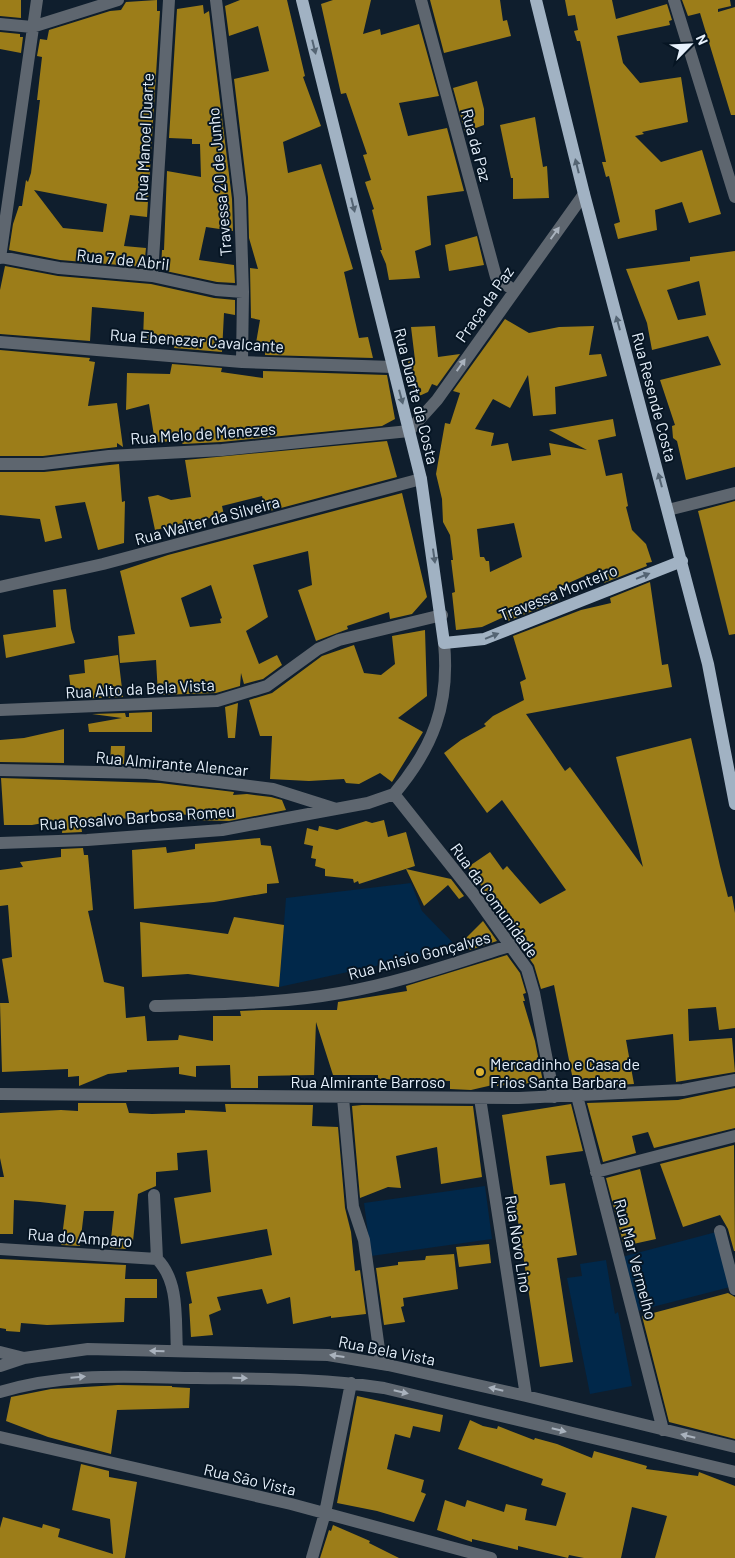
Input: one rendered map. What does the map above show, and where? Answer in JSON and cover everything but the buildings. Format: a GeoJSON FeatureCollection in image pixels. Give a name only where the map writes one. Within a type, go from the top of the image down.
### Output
{"type":"FeatureCollection","features":[{"type":"Feature","properties":{"kind":"main road","name":"Rua Duarte da Costa"},"geometry":{"type":"LineString","coordinates":[[302,0],[421,479],[442,615],[444,642]]}},
{"type":"Feature","properties":{"kind":"main road","name":"Rua Resende Costa"},"geometry":{"type":"LineString","coordinates":[[536,0],[584,194],[708,664],[735,804]]}},
{"type":"Feature","properties":{"kind":"main road","name":"Travessa Monteiro"},"geometry":{"type":"LineString","coordinates":[[444,642],[484,639],[682,561]]}},
{"type":"Feature","properties":{"kind":"street"},"geometry":{"type":"LineString","coordinates":[[0,257],[37,0]]}},
{"type":"Feature","properties":{"kind":"street"},"geometry":{"type":"LineString","coordinates":[[0,24],[32,26],[118,0]]}},
{"type":"Feature","properties":{"kind":"street","name":"Rua Manoel Duarte"},"geometry":{"type":"LineString","coordinates":[[152,276],[169,0]]}},
{"type":"Feature","properties":{"kind":"street","name":"Travessa 20 de Junho"},"geometry":{"type":"LineString","coordinates":[[216,0],[240,198],[243,292],[242,362]]}},
{"type":"Feature","properties":{"kind":"street","name":"Rua da Paz"},"geometry":{"type":"LineString","coordinates":[[421,0],[496,277],[513,290]]}},
{"type":"Feature","properties":{"kind":"street"},"geometry":{"type":"LineString","coordinates":[[674,0],[735,197]]}},
{"type":"Feature","properties":{"kind":"street","name":"Praça da Paz"},"geometry":{"type":"LineString","coordinates":[[410,431],[436,400],[513,290],[584,194]]}},
{"type":"Feature","properties":{"kind":"street","name":"Rua 7 de Abril"},"geometry":{"type":"LineString","coordinates":[[0,257],[59,268],[152,276],[216,290],[243,292]]}},
{"type":"Feature","properties":{"kind":"street","name":"Rua Ebenezer Cavalcante"},"geometry":{"type":"LineString","coordinates":[[0,342],[242,362],[393,366]]}},
{"type":"Feature","properties":{"kind":"street","name":"Rua Melo de Menezes"},"geometry":{"type":"LineString","coordinates":[[0,464],[42,464],[109,456],[222,450],[410,431]]}},
{"type":"Feature","properties":{"kind":"street","name":"Rua Walter da Silveira"},"geometry":{"type":"LineString","coordinates":[[0,587],[103,564],[421,479]]}},
{"type":"Feature","properties":{"kind":"street"},"geometry":{"type":"LineString","coordinates":[[668,510],[735,493]]}},
{"type":"Feature","properties":{"kind":"street","name":"Rua Alto da Bela Vista"},"geometry":{"type":"LineString","coordinates":[[0,710],[217,701],[267,686],[318,649],[340,640],[442,615]]}},
{"type":"Feature","properties":{"kind":"street","name":"Rua Duarte da Costa"},"geometry":{"type":"LineString","coordinates":[[394,794],[413,771],[438,720],[447,671],[444,642]]}},
{"type":"Feature","properties":{"kind":"street","name":"Rua Almirante Alencar"},"geometry":{"type":"LineString","coordinates":[[0,770],[147,773],[273,789],[337,810]]}},
{"type":"Feature","properties":{"kind":"street","name":"Rua Rosalvo Barbosa Romeu"},"geometry":{"type":"LineString","coordinates":[[0,843],[87,840],[222,830],[337,810],[368,803],[394,794]]}},
{"type":"Feature","properties":{"kind":"street","name":"Rua da Comunidade"},"geometry":{"type":"LineString","coordinates":[[394,794],[512,945],[526,969],[534,993],[554,1097]]}},
{"type":"Feature","properties":{"kind":"street","name":"Rua Anisio Gonçalves"},"geometry":{"type":"LineString","coordinates":[[155,1006],[266,1002],[340,993],[398,980],[512,945]]}},
{"type":"Feature","properties":{"kind":"street","name":"Rua Almirante Barroso"},"geometry":{"type":"LineString","coordinates":[[0,1094],[343,1098],[554,1097],[683,1090],[735,1080]]}},
{"type":"Feature","properties":{"kind":"street","name":"Rua Mar Vermelho"},"geometry":{"type":"LineString","coordinates":[[577,1096],[663,1430]]}},
{"type":"Feature","properties":{"kind":"street"},"geometry":{"type":"LineString","coordinates":[[343,1098],[353,1207],[364,1240],[381,1364]]}},
{"type":"Feature","properties":{"kind":"street","name":"Rua Novo Lino"},"geometry":{"type":"LineString","coordinates":[[480,1098],[526,1396]]}},
{"type":"Feature","properties":{"kind":"street"},"geometry":{"type":"LineString","coordinates":[[596,1172],[735,1136]]}},
{"type":"Feature","properties":{"kind":"street"},"geometry":{"type":"LineString","coordinates":[[154,1195],[157,1259],[167,1269],[172,1281],[177,1351]]}},
{"type":"Feature","properties":{"kind":"street"},"geometry":{"type":"LineString","coordinates":[[720,1231],[735,1288]]}},
{"type":"Feature","properties":{"kind":"street","name":"Rua do Amparo"},"geometry":{"type":"LineString","coordinates":[[0,1249],[157,1259]]}},
{"type":"Feature","properties":{"kind":"street","name":"Rua Bela Vista"},"geometry":{"type":"LineString","coordinates":[[24,1358],[88,1349],[328,1355],[381,1364],[526,1396],[735,1447]]}},
{"type":"Feature","properties":{"kind":"street"},"geometry":{"type":"LineString","coordinates":[[0,1352],[24,1358]]}},
{"type":"Feature","properties":{"kind":"street"},"geometry":{"type":"LineString","coordinates":[[0,1366],[24,1358]]}},
{"type":"Feature","properties":{"kind":"street"},"geometry":{"type":"LineString","coordinates":[[0,1392],[29,1384],[89,1376],[317,1380],[351,1383],[384,1388],[735,1472]]}},
{"type":"Feature","properties":{"kind":"street"},"geometry":{"type":"LineString","coordinates":[[312,1558],[325,1513],[351,1383]]}},
{"type":"Feature","properties":{"kind":"street","name":"Rua São Vista"},"geometry":{"type":"LineString","coordinates":[[0,1438],[325,1513],[491,1558]]}},
{"type":"Feature","properties":{"kind":"shaded area"},"geometry":{"type":"Polygon","coordinates":[[[411,883],[422,911],[458,948],[279,987],[286,898],[411,883]]]}},
{"type":"Feature","properties":{"kind":"shaded area"},"geometry":{"type":"Polygon","coordinates":[[[485,1186],[492,1239],[371,1256],[364,1203],[485,1186]]]}},
{"type":"Feature","properties":{"kind":"shaded area"},"geometry":{"type":"Polygon","coordinates":[[[720,1231],[734,1286],[633,1312],[618,1258],[720,1231]]]}},
{"type":"Feature","properties":{"kind":"shaded area"},"geometry":{"type":"Polygon","coordinates":[[[606,1260],[615,1314],[618,1312],[632,1386],[590,1394],[567,1278],[582,1276],[580,1264],[606,1260]]]}},
{"type":"Feature","properties":{"kind":"place","name":"Mercadinho e Casa de Frios Santa Barbara"},"geometry":{"type":"Point","coordinates":[480,1072]}}]}
